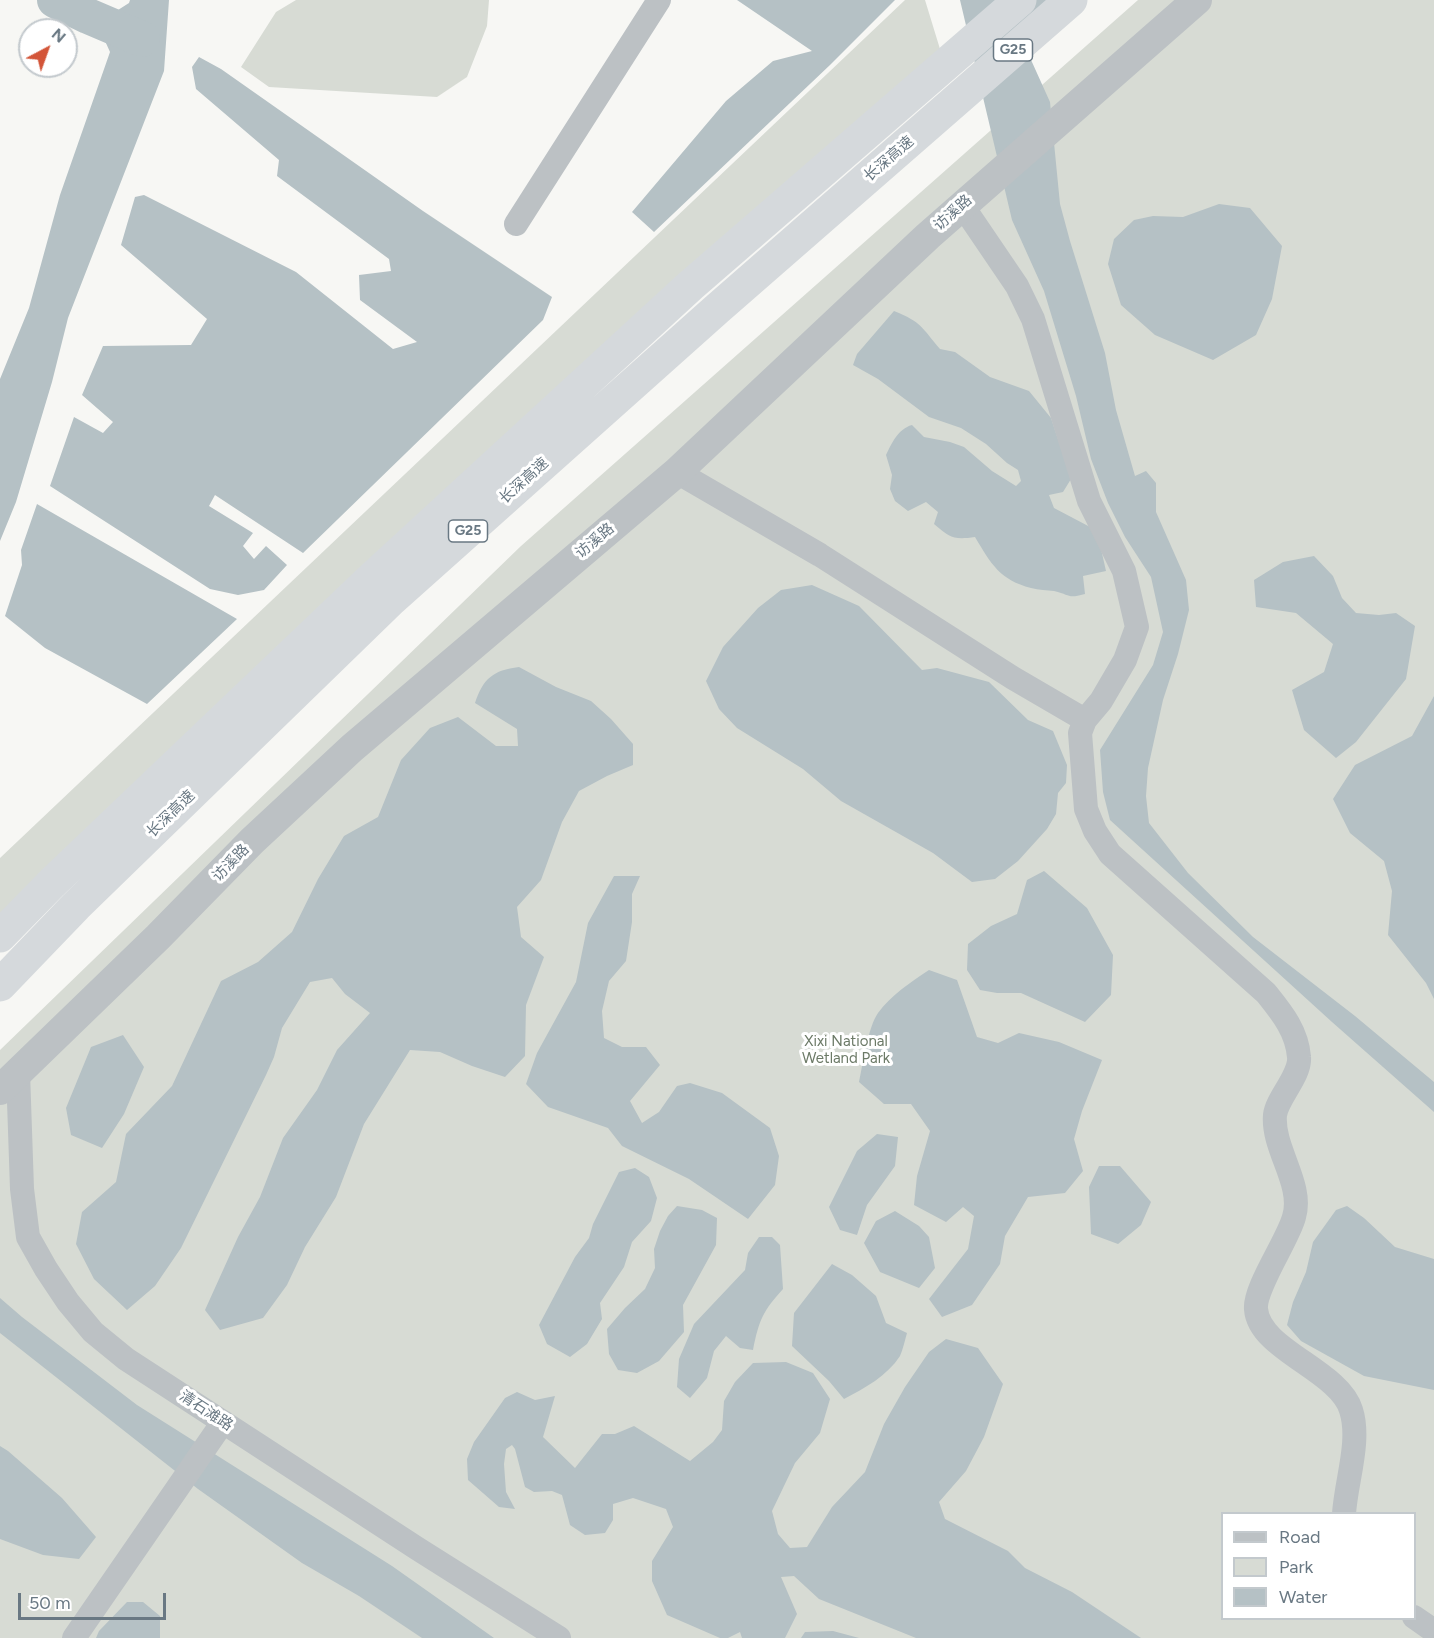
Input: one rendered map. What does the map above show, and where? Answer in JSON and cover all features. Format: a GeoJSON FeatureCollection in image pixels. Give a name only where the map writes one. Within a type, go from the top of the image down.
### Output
{"type":"FeatureCollection","features":[{"type":"Feature","properties":{"kind":"highway","name":"长深高速"},"geometry":{"type":"LineString","coordinates":[[0,936],[52,883],[370,580],[690,286],[1020,0]]}},
{"type":"Feature","properties":{"kind":"highway","name":"长深高速"},"geometry":{"type":"LineString","coordinates":[[0,985],[76,906],[391,600],[717,309],[1071,0]]}},
{"type":"Feature","properties":{"kind":"street"},"geometry":{"type":"LineString","coordinates":[[516,224],[659,0]]}},
{"type":"Feature","properties":{"kind":"street","name":"访溪路"},"geometry":{"type":"LineString","coordinates":[[9,1081],[158,937],[252,841],[352,748],[677,472],[962,205],[1197,0]]}},
{"type":"Feature","properties":{"kind":"street"},"geometry":{"type":"LineString","coordinates":[[962,205],[1017,286],[1033,319],[1089,501],[1124,571],[1135,616],[1137,627],[1125,660],[1101,701],[1085,720],[1080,733],[1086,809],[1095,831],[1110,854],[1266,993],[1288,1021],[1297,1042],[1300,1060],[1275,1113],[1276,1136],[1296,1199],[1294,1216],[1261,1289],[1256,1309],[1261,1323],[1272,1338],[1335,1386],[1351,1407],[1354,1441],[1344,1512]]}},
{"type":"Feature","properties":{"kind":"street"},"geometry":{"type":"LineString","coordinates":[[677,472],[820,555],[1013,678],[1085,720]]}},
{"type":"Feature","properties":{"kind":"street","name":"清石滩路"},"geometry":{"type":"LineString","coordinates":[[9,1081],[28,1237],[68,1302],[93,1332],[126,1359],[559,1638]]}},
{"type":"Feature","properties":{"kind":"street"},"geometry":{"type":"LineString","coordinates":[[74,1638],[223,1422]]}},
{"type":"Feature","properties":{"kind":"street"},"geometry":{"type":"LineString","coordinates":[[1416,1618],[1434,1630]]}},
{"type":"Feature","properties":{"kind":"green space"},"geometry":{"type":"Polygon","coordinates":[[[296,0],[489,0],[487,26],[467,77],[437,97],[269,87],[241,67],[276,12],[296,0]]]}},
{"type":"Feature","properties":{"kind":"green space"},"geometry":{"type":"Polygon","coordinates":[[[905,0],[925,0],[940,49],[0,918],[0,858],[905,0]]]}},
{"type":"Feature","properties":{"kind":"green space","name":"Xixi National Wetland Park"},"geometry":{"type":"Polygon","coordinates":[[[1138,0],[1434,0],[1434,1638],[0,1638],[0,1050],[521,546],[1138,0]]]}},
{"type":"Feature","properties":{"kind":"water"},"geometry":{"type":"Polygon","coordinates":[[[130,0],[169,0],[164,71],[68,318],[52,382],[16,502],[0,541],[0,379],[29,308],[60,195],[110,52],[101,32],[93,27],[102,4],[118,10],[130,0]]]}},
{"type":"Feature","properties":{"kind":"water"},"geometry":{"type":"Polygon","coordinates":[[[737,0],[895,0],[654,232],[632,212],[726,101],[773,61],[812,51],[737,0]]]}},
{"type":"Feature","properties":{"kind":"water"},"geometry":{"type":"Polygon","coordinates":[[[960,0],[1065,0],[1027,51],[1050,102],[1060,204],[1105,353],[1116,410],[1135,476],[1146,471],[1156,483],[1156,512],[1186,580],[1189,610],[1163,700],[1148,768],[1146,796],[1149,823],[1188,873],[1253,937],[1355,1016],[1434,1082],[1434,1112],[1110,820],[1103,792],[1100,750],[1153,665],[1163,632],[1151,577],[1125,537],[1108,503],[1091,459],[1076,396],[1044,291],[1012,220],[960,0]]]}},
{"type":"Feature","properties":{"kind":"water"},"geometry":{"type":"Polygon","coordinates":[[[199,57],[221,69],[423,211],[552,297],[543,320],[303,553],[215,495],[209,506],[253,533],[243,546],[254,559],[266,546],[287,565],[264,590],[238,595],[210,589],[50,486],[74,417],[103,433],[113,422],[82,395],[103,346],[191,345],[207,319],[121,245],[135,197],[144,195],[296,272],[393,349],[417,342],[360,300],[359,275],[391,271],[389,259],[277,176],[279,160],[196,89],[192,67],[199,57]]]}},
{"type":"Feature","properties":{"kind":"water"},"geometry":{"type":"Polygon","coordinates":[[[1219,204],[1250,208],[1282,246],[1272,299],[1256,335],[1213,360],[1155,335],[1121,305],[1108,264],[1114,239],[1134,220],[1153,216],[1183,217],[1219,204]]]}},
{"type":"Feature","properties":{"kind":"water"},"geometry":{"type":"Polygon","coordinates":[[[894,311],[916,322],[940,349],[955,352],[990,377],[1029,391],[1051,418],[1071,479],[1063,492],[1049,495],[1054,508],[1092,528],[1099,540],[1106,571],[1083,576],[1085,594],[1069,596],[1020,585],[997,570],[975,537],[953,537],[934,524],[938,512],[926,502],[908,511],[895,501],[890,489],[892,475],[886,455],[899,433],[912,425],[924,437],[964,447],[992,471],[1016,486],[1021,481],[1018,470],[986,444],[961,428],[929,417],[878,379],[853,365],[857,354],[894,311]]]}},
{"type":"Feature","properties":{"kind":"water"},"geometry":{"type":"Polygon","coordinates":[[[37,504],[237,619],[147,704],[45,648],[5,616],[22,565],[21,550],[37,504]]]}},
{"type":"Feature","properties":{"kind":"water"},"geometry":{"type":"Polygon","coordinates":[[[1314,556],[1333,576],[1342,598],[1356,613],[1379,615],[1396,613],[1415,626],[1406,679],[1356,742],[1336,758],[1304,730],[1292,690],[1324,672],[1333,644],[1296,613],[1256,607],[1254,580],[1283,562],[1314,556]]]}},
{"type":"Feature","properties":{"kind":"water"},"geometry":{"type":"Polygon","coordinates":[[[812,585],[859,606],[922,670],[937,668],[989,682],[1028,720],[1053,731],[1067,765],[1066,783],[1058,793],[1056,814],[1047,829],[1018,861],[995,879],[972,882],[933,853],[841,801],[803,769],[737,728],[719,709],[706,681],[723,647],[758,608],[781,590],[812,585]]]}},
{"type":"Feature","properties":{"kind":"water"},"geometry":{"type":"Polygon","coordinates":[[[519,667],[556,687],[591,701],[633,744],[633,765],[579,791],[562,822],[541,880],[517,907],[521,937],[544,957],[526,1005],[525,1056],[505,1077],[440,1052],[410,1050],[364,1124],[336,1197],[305,1247],[287,1285],[263,1318],[220,1330],[205,1310],[238,1237],[260,1197],[283,1138],[317,1090],[337,1050],[370,1013],[345,994],[332,978],[310,982],[282,1028],[266,1075],[181,1248],[155,1286],[127,1310],[94,1279],[76,1244],[82,1212],[116,1182],[126,1134],[172,1086],[221,981],[258,962],[292,932],[318,879],[344,836],[378,817],[401,760],[430,728],[458,717],[496,746],[518,746],[517,729],[475,703],[490,677],[510,668],[519,667]]]}},
{"type":"Feature","properties":{"kind":"water"},"geometry":{"type":"Polygon","coordinates":[[[1434,696],[1434,999],[1426,983],[1388,935],[1392,891],[1384,861],[1350,833],[1333,799],[1355,765],[1412,736],[1434,696]]]}},
{"type":"Feature","properties":{"kind":"water"},"geometry":{"type":"Polygon","coordinates":[[[1044,871],[1087,908],[1113,955],[1111,995],[1085,1022],[1021,993],[980,990],[967,970],[968,944],[991,926],[1017,914],[1027,880],[1044,871]]]}},
{"type":"Feature","properties":{"kind":"water"},"geometry":{"type":"Polygon","coordinates":[[[614,876],[640,876],[632,894],[632,922],[626,961],[609,981],[602,1011],[604,1038],[622,1047],[646,1047],[660,1065],[630,1101],[642,1123],[659,1112],[677,1086],[690,1083],[722,1093],[770,1128],[779,1156],[775,1185],[748,1219],[689,1179],[622,1146],[608,1128],[548,1107],[526,1084],[537,1053],[576,982],[588,923],[614,876]]]}},
{"type":"Feature","properties":{"kind":"water"},"geometry":{"type":"Polygon","coordinates":[[[929,970],[957,980],[977,1037],[998,1043],[1019,1033],[1059,1042],[1102,1060],[1082,1111],[1074,1139],[1083,1171],[1065,1193],[1028,1197],[1005,1236],[1000,1264],[972,1305],[942,1317],[929,1299],[968,1249],[974,1216],[963,1207],[946,1222],[914,1205],[917,1176],[930,1131],[911,1104],[884,1104],[859,1082],[874,1019],[895,995],[929,970]]]}},
{"type":"Feature","properties":{"kind":"water"},"geometry":{"type":"Polygon","coordinates":[[[123,1035],[144,1067],[124,1114],[102,1148],[71,1135],[66,1108],[91,1047],[123,1035]]]}},
{"type":"Feature","properties":{"kind":"water"},"geometry":{"type":"Polygon","coordinates":[[[877,1134],[898,1137],[895,1166],[867,1205],[857,1235],[840,1230],[829,1207],[857,1151],[877,1134]]]}},
{"type":"Feature","properties":{"kind":"water"},"geometry":{"type":"Polygon","coordinates":[[[1099,1166],[1120,1166],[1151,1202],[1141,1225],[1118,1244],[1091,1234],[1089,1187],[1099,1166]]]}},
{"type":"Feature","properties":{"kind":"water"},"geometry":{"type":"Polygon","coordinates":[[[635,1168],[649,1177],[657,1198],[651,1221],[632,1242],[624,1267],[600,1303],[602,1319],[587,1344],[570,1357],[547,1344],[539,1325],[575,1257],[589,1238],[593,1224],[619,1172],[635,1168]]]}},
{"type":"Feature","properties":{"kind":"water"},"geometry":{"type":"Polygon","coordinates":[[[677,1206],[702,1210],[717,1218],[716,1245],[683,1305],[684,1332],[659,1361],[637,1373],[618,1370],[609,1354],[607,1329],[645,1289],[655,1268],[654,1249],[660,1231],[668,1216],[677,1206]]]}},
{"type":"Feature","properties":{"kind":"water"},"geometry":{"type":"Polygon","coordinates":[[[1347,1206],[1364,1218],[1395,1247],[1434,1259],[1434,1390],[1364,1376],[1301,1341],[1287,1325],[1293,1302],[1306,1272],[1313,1242],[1336,1210],[1347,1206]]]}},
{"type":"Feature","properties":{"kind":"water"},"geometry":{"type":"Polygon","coordinates":[[[895,1211],[919,1226],[929,1237],[935,1268],[919,1288],[880,1272],[864,1243],[876,1221],[895,1211]]]}},
{"type":"Feature","properties":{"kind":"water"},"geometry":{"type":"Polygon","coordinates":[[[759,1237],[772,1237],[780,1245],[783,1289],[763,1316],[753,1350],[740,1348],[726,1336],[714,1351],[707,1378],[690,1398],[677,1387],[679,1359],[694,1324],[745,1270],[748,1253],[759,1237]]]}},
{"type":"Feature","properties":{"kind":"water"},"geometry":{"type":"Polygon","coordinates":[[[832,1264],[852,1275],[876,1296],[886,1323],[907,1333],[900,1356],[889,1370],[868,1386],[844,1399],[829,1381],[792,1346],[794,1313],[832,1264]]]}},
{"type":"Feature","properties":{"kind":"water"},"geometry":{"type":"Polygon","coordinates":[[[0,1298],[137,1405],[392,1566],[494,1638],[422,1638],[359,1596],[302,1563],[198,1489],[0,1333],[0,1298]]]}},
{"type":"Feature","properties":{"kind":"water"},"geometry":{"type":"Polygon","coordinates":[[[946,1339],[978,1348],[1003,1384],[984,1437],[966,1471],[939,1502],[945,1519],[1008,1551],[1025,1568],[1072,1592],[1141,1638],[916,1638],[819,1599],[794,1576],[781,1577],[797,1614],[785,1638],[742,1638],[740,1632],[728,1638],[720,1638],[667,1615],[652,1581],[652,1561],[673,1527],[666,1509],[633,1498],[613,1504],[613,1520],[605,1533],[585,1535],[570,1525],[562,1495],[552,1491],[534,1492],[525,1487],[512,1445],[506,1449],[504,1464],[506,1492],[515,1509],[499,1507],[468,1480],[467,1459],[474,1442],[505,1398],[517,1392],[535,1400],[555,1396],[543,1437],[575,1468],[602,1434],[615,1434],[634,1426],[690,1461],[713,1442],[722,1430],[724,1401],[735,1382],[753,1363],[786,1362],[813,1373],[830,1399],[820,1433],[795,1463],[772,1511],[778,1534],[790,1548],[807,1547],[832,1507],[865,1472],[884,1424],[905,1387],[929,1352],[946,1339]]]}},
{"type":"Feature","properties":{"kind":"water"},"geometry":{"type":"Polygon","coordinates":[[[0,1446],[62,1498],[96,1537],[79,1559],[43,1555],[0,1539],[0,1446]]]}},
{"type":"Feature","properties":{"kind":"water"},"geometry":{"type":"Polygon","coordinates":[[[127,1602],[143,1602],[160,1616],[160,1638],[96,1638],[99,1631],[127,1602]]]}},
{"type":"Feature","properties":{"kind":"water"},"geometry":{"type":"Polygon","coordinates":[[[833,1631],[859,1638],[801,1638],[805,1632],[833,1631]]]}},
{"type":"Feature","properties":{"kind":"waterway"},"geometry":{"type":"LineString","coordinates":[[55,0],[142,39]]}}]}
